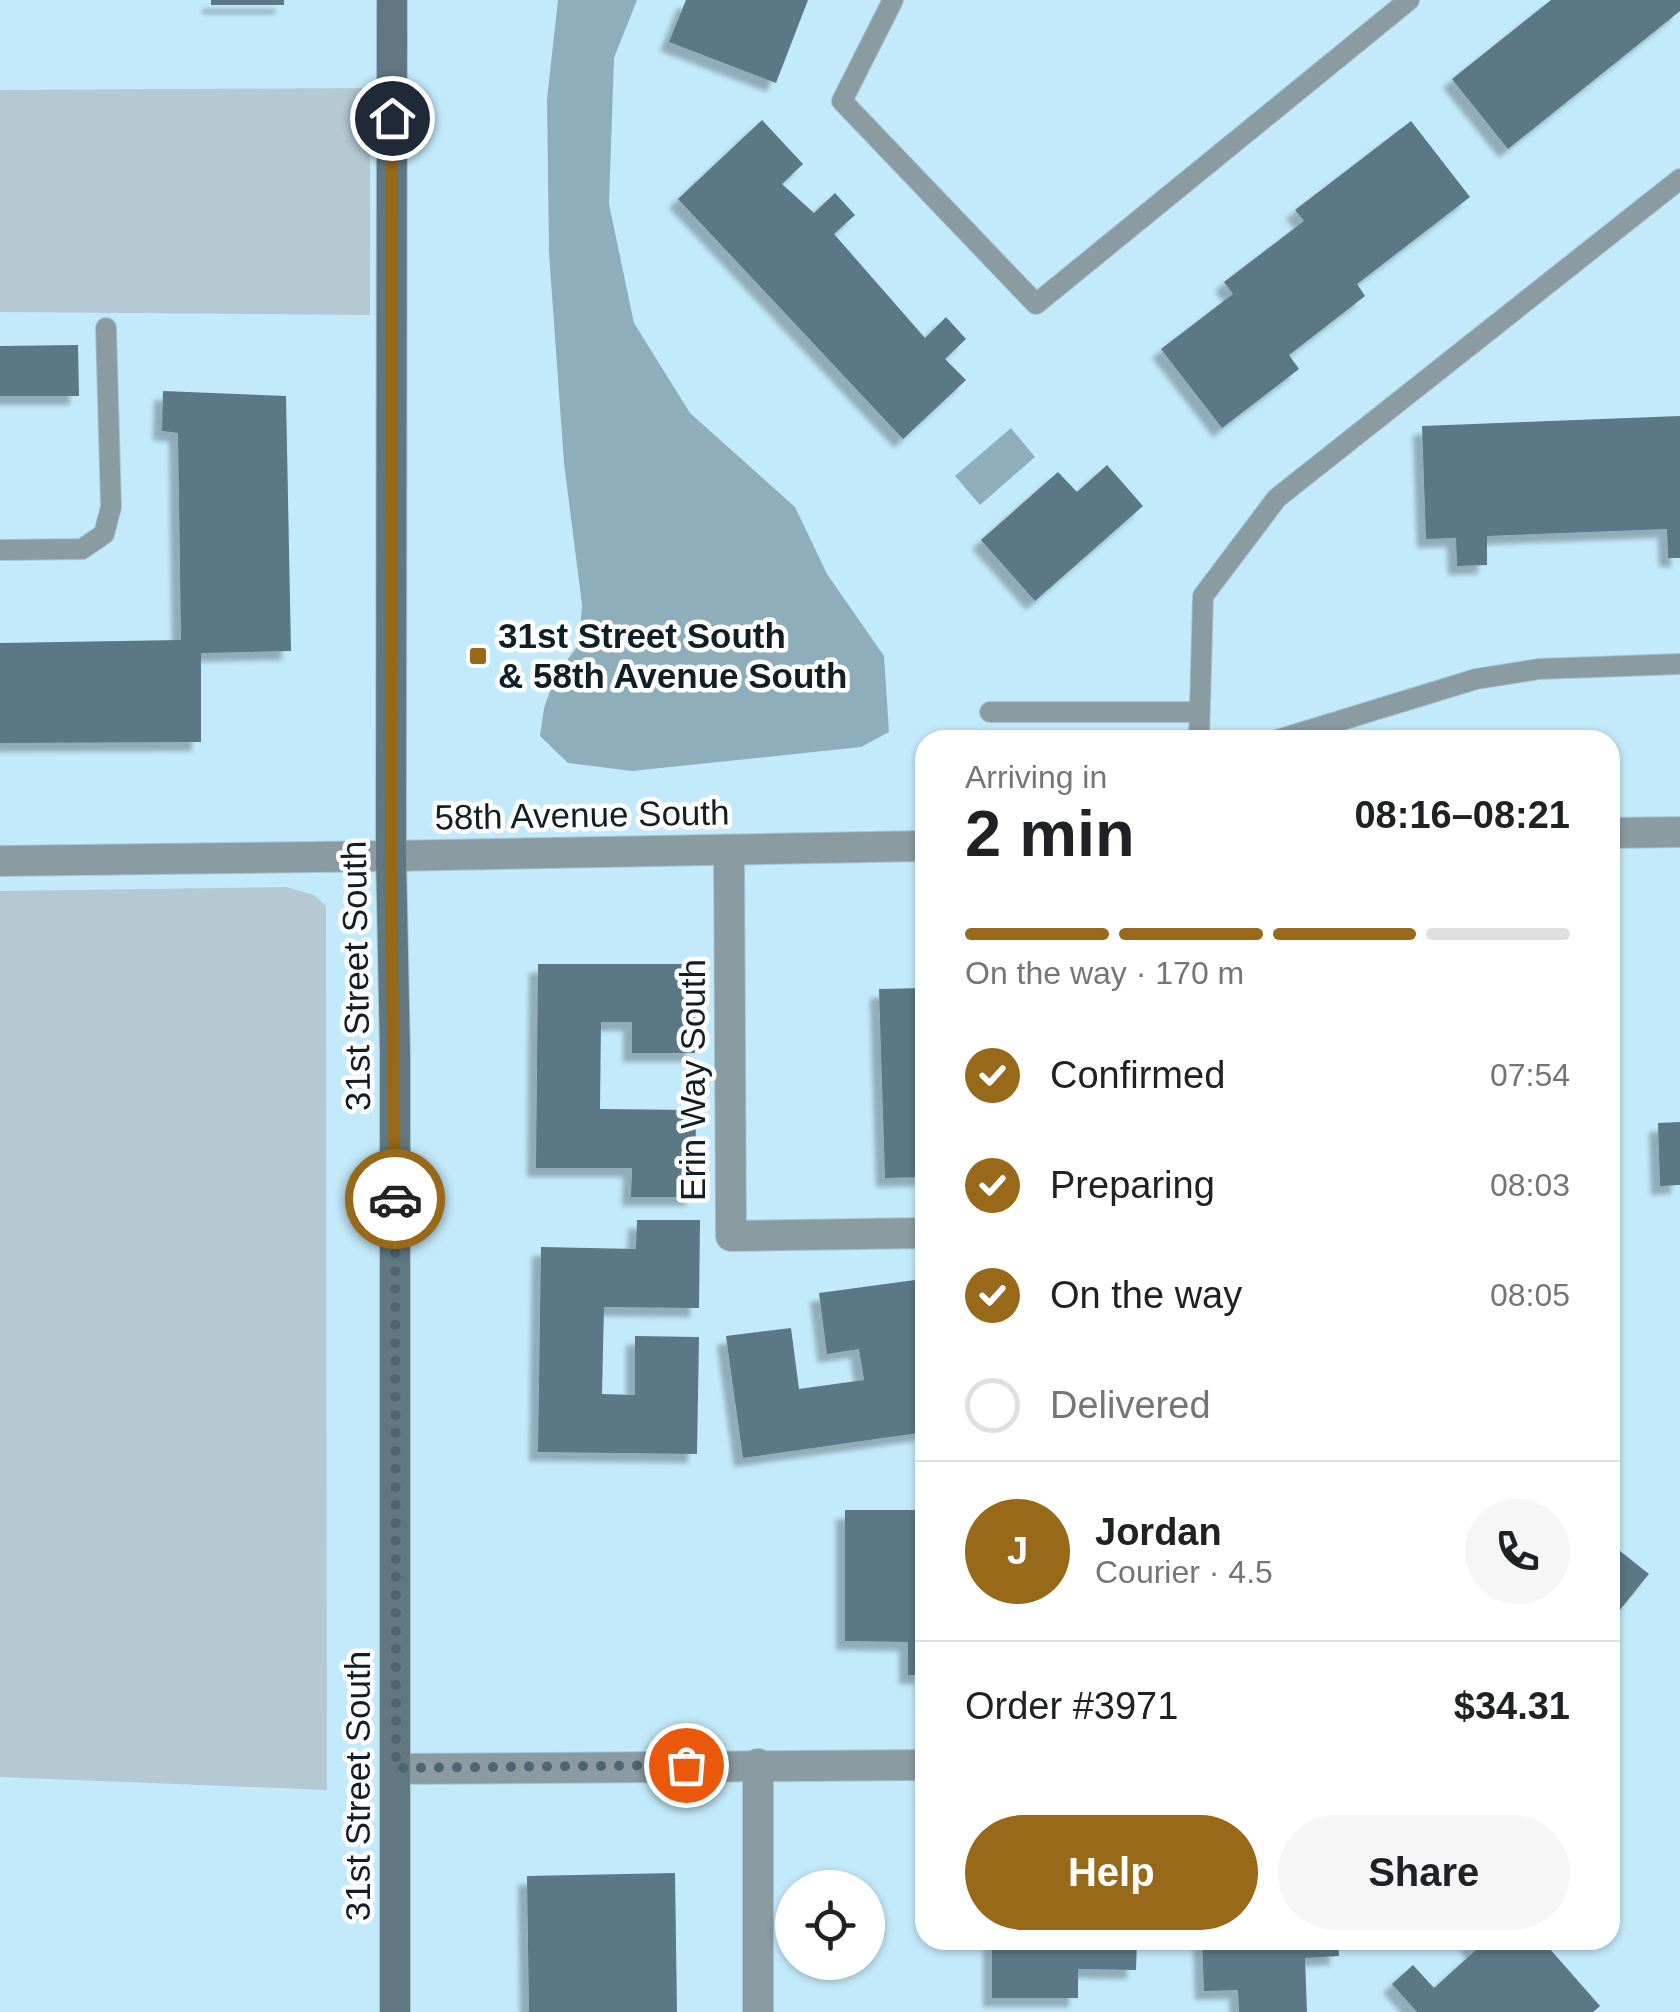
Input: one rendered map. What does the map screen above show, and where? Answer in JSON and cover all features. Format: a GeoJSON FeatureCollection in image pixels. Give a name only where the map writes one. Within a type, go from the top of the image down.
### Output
{"type":"FeatureCollection","features":[{"type":"Feature","properties":{"kind":"street","name":"31st Street South"},"geometry":{"type":"LineString","coordinates":[[392,0],[395,2012]]}},
{"type":"Feature","properties":{"kind":"street"},"geometry":{"type":"LineString","coordinates":[[1620,834],[1680,832]]}},
{"type":"Feature","properties":{"kind":"street","name":"58th Avenue South"},"geometry":{"type":"LineString","coordinates":[[0,861],[915,846]]}},
{"type":"Feature","properties":{"kind":"street","name":"Erin Way South"},"geometry":{"type":"LineString","coordinates":[[729,850],[731,1236],[915,1234]]}},
{"type":"Feature","properties":{"kind":"street"},"geometry":{"type":"LineString","coordinates":[[758,1764],[758,2012]]}},
{"type":"Feature","properties":{"kind":"street"},"geometry":{"type":"LineString","coordinates":[[396,1768],[915,1765]]}},
{"type":"Feature","properties":{"kind":"lane"},"geometry":{"type":"LineString","coordinates":[[893,0],[842,101],[1036,304],[1409,0]]}},
{"type":"Feature","properties":{"kind":"lane"},"geometry":{"type":"LineString","coordinates":[[1198,730],[1203,596],[1277,498],[1680,179]]}},
{"type":"Feature","properties":{"kind":"lane"},"geometry":{"type":"LineString","coordinates":[[0,550],[82,549],[104,534],[111,507],[106,328]]}},
{"type":"Feature","properties":{"kind":"lane"},"geometry":{"type":"LineString","coordinates":[[1310,730],[1476,680],[1539,669],[1680,664]]}},
{"type":"Feature","properties":{"kind":"lane"},"geometry":{"type":"LineString","coordinates":[[990,712],[1199,712]]}},
{"type":"Feature","properties":{"kind":"shaded area"},"geometry":{"type":"Polygon","coordinates":[[[558,0],[637,0],[614,58],[609,204],[634,323],[690,413],[795,507],[827,574],[884,656],[889,732],[861,747],[632,771],[568,763],[540,736],[544,708],[555,677],[579,644],[582,605],[564,463],[549,253],[547,99],[558,0]]]}},
{"type":"Feature","properties":{"kind":"shaded area"},"geometry":{"type":"Polygon","coordinates":[[[370,88],[370,315],[0,312],[0,90],[370,88]]]}},
{"type":"Feature","properties":{"kind":"shaded area"},"geometry":{"type":"Polygon","coordinates":[[[1011,428],[1035,457],[980,505],[955,476],[1011,428]]]}},
{"type":"Feature","properties":{"kind":"shaded area"},"geometry":{"type":"Polygon","coordinates":[[[286,887],[314,895],[326,906],[327,1790],[0,1777],[0,891],[286,887]]]}},
{"type":"Feature","properties":{"kind":"building"},"geometry":{"type":"Polygon","coordinates":[[[211,0],[284,0],[284,5],[211,5],[211,0]]]}},
{"type":"Feature","properties":{"kind":"building"},"geometry":{"type":"Polygon","coordinates":[[[686,0],[808,0],[776,83],[669,42],[686,0]]]}},
{"type":"Feature","properties":{"kind":"building"},"geometry":{"type":"Polygon","coordinates":[[[1551,0],[1680,0],[1680,11],[1508,149],[1452,79],[1551,0]]]}},
{"type":"Feature","properties":{"kind":"building"},"geometry":{"type":"Polygon","coordinates":[[[762,120],[803,164],[782,184],[814,213],[835,193],[855,215],[834,234],[925,338],[946,317],[966,339],[945,359],[966,380],[903,439],[678,199],[762,120]]]}},
{"type":"Feature","properties":{"kind":"building"},"geometry":{"type":"Polygon","coordinates":[[[1411,121],[1470,197],[1357,284],[1365,296],[1289,355],[1299,369],[1222,428],[1161,349],[1233,294],[1224,282],[1304,221],[1295,210],[1411,121]]]}},
{"type":"Feature","properties":{"kind":"building"},"geometry":{"type":"Polygon","coordinates":[[[78,345],[79,396],[0,396],[0,346],[78,345]]]}},
{"type":"Feature","properties":{"kind":"building"},"geometry":{"type":"Polygon","coordinates":[[[163,391],[286,396],[291,651],[201,653],[201,742],[0,743],[0,643],[181,640],[178,433],[162,431],[163,391]]]}},
{"type":"Feature","properties":{"kind":"building"},"geometry":{"type":"Polygon","coordinates":[[[1680,416],[1680,558],[1668,558],[1667,529],[1487,536],[1487,565],[1457,566],[1456,538],[1426,539],[1422,426],[1680,416]]]}},
{"type":"Feature","properties":{"kind":"building"},"geometry":{"type":"Polygon","coordinates":[[[1107,465],[1143,506],[1035,601],[981,540],[1058,472],[1077,492],[1107,465]]]}},
{"type":"Feature","properties":{"kind":"building"},"geometry":{"type":"Polygon","coordinates":[[[538,964],[696,964],[695,1053],[632,1053],[632,1022],[601,1022],[600,1109],[696,1110],[695,1197],[631,1197],[632,1168],[536,1168],[538,964]]]}},
{"type":"Feature","properties":{"kind":"building"},"geometry":{"type":"Polygon","coordinates":[[[915,988],[915,1177],[885,1178],[879,989],[915,988]]]}},
{"type":"Feature","properties":{"kind":"building"},"geometry":{"type":"Polygon","coordinates":[[[1680,1122],[1680,1185],[1660,1186],[1658,1123],[1680,1122]]]}},
{"type":"Feature","properties":{"kind":"building"},"geometry":{"type":"Polygon","coordinates":[[[637,1220],[700,1220],[699,1308],[604,1307],[602,1394],[635,1395],[635,1336],[699,1337],[697,1454],[538,1452],[541,1247],[636,1249],[637,1220]]]}},
{"type":"Feature","properties":{"kind":"building"},"geometry":{"type":"Polygon","coordinates":[[[915,1280],[915,1433],[743,1458],[726,1336],[791,1328],[799,1389],[864,1380],[859,1349],[827,1354],[819,1293],[915,1280]]]}},
{"type":"Feature","properties":{"kind":"building"},"geometry":{"type":"Polygon","coordinates":[[[845,1510],[915,1510],[915,1675],[908,1675],[908,1642],[845,1641],[845,1510]]]}},
{"type":"Feature","properties":{"kind":"building"},"geometry":{"type":"Polygon","coordinates":[[[1620,1551],[1649,1574],[1620,1610],[1620,1551]]]}},
{"type":"Feature","properties":{"kind":"building"},"geometry":{"type":"Polygon","coordinates":[[[675,1873],[677,2012],[529,2012],[527,1876],[675,1873]]]}},
{"type":"Feature","properties":{"kind":"building"},"geometry":{"type":"Polygon","coordinates":[[[992,1950],[1137,1950],[1136,1970],[1078,1969],[1078,1998],[992,1998],[992,1950]]]}},
{"type":"Feature","properties":{"kind":"building"},"geometry":{"type":"Polygon","coordinates":[[[1202,1950],[1339,1950],[1339,1956],[1305,1958],[1307,2012],[1239,2012],[1238,1990],[1204,1991],[1202,1950]]]}},
{"type":"Feature","properties":{"kind":"building"},"geometry":{"type":"Polygon","coordinates":[[[1476,1950],[1551,1950],[1600,2006],[1593,2012],[1417,2012],[1392,1984],[1413,1965],[1434,1988],[1476,1950]]]}},
{"type":"Feature","properties":{"kind":"way so far"},"geometry":{"type":"LineString","coordinates":[[395,1199],[396,1768],[686,1765]]}},
{"type":"Feature","properties":{"kind":"place","name":"31st Street South & 58th Avenue South"},"geometry":{"type":"Point","coordinates":[478,656]}},
{"type":"Feature","properties":{"kind":"route"},"geometry":{"type":"LineString","coordinates":[[392,118],[391,856],[395,1199]]}}]}
